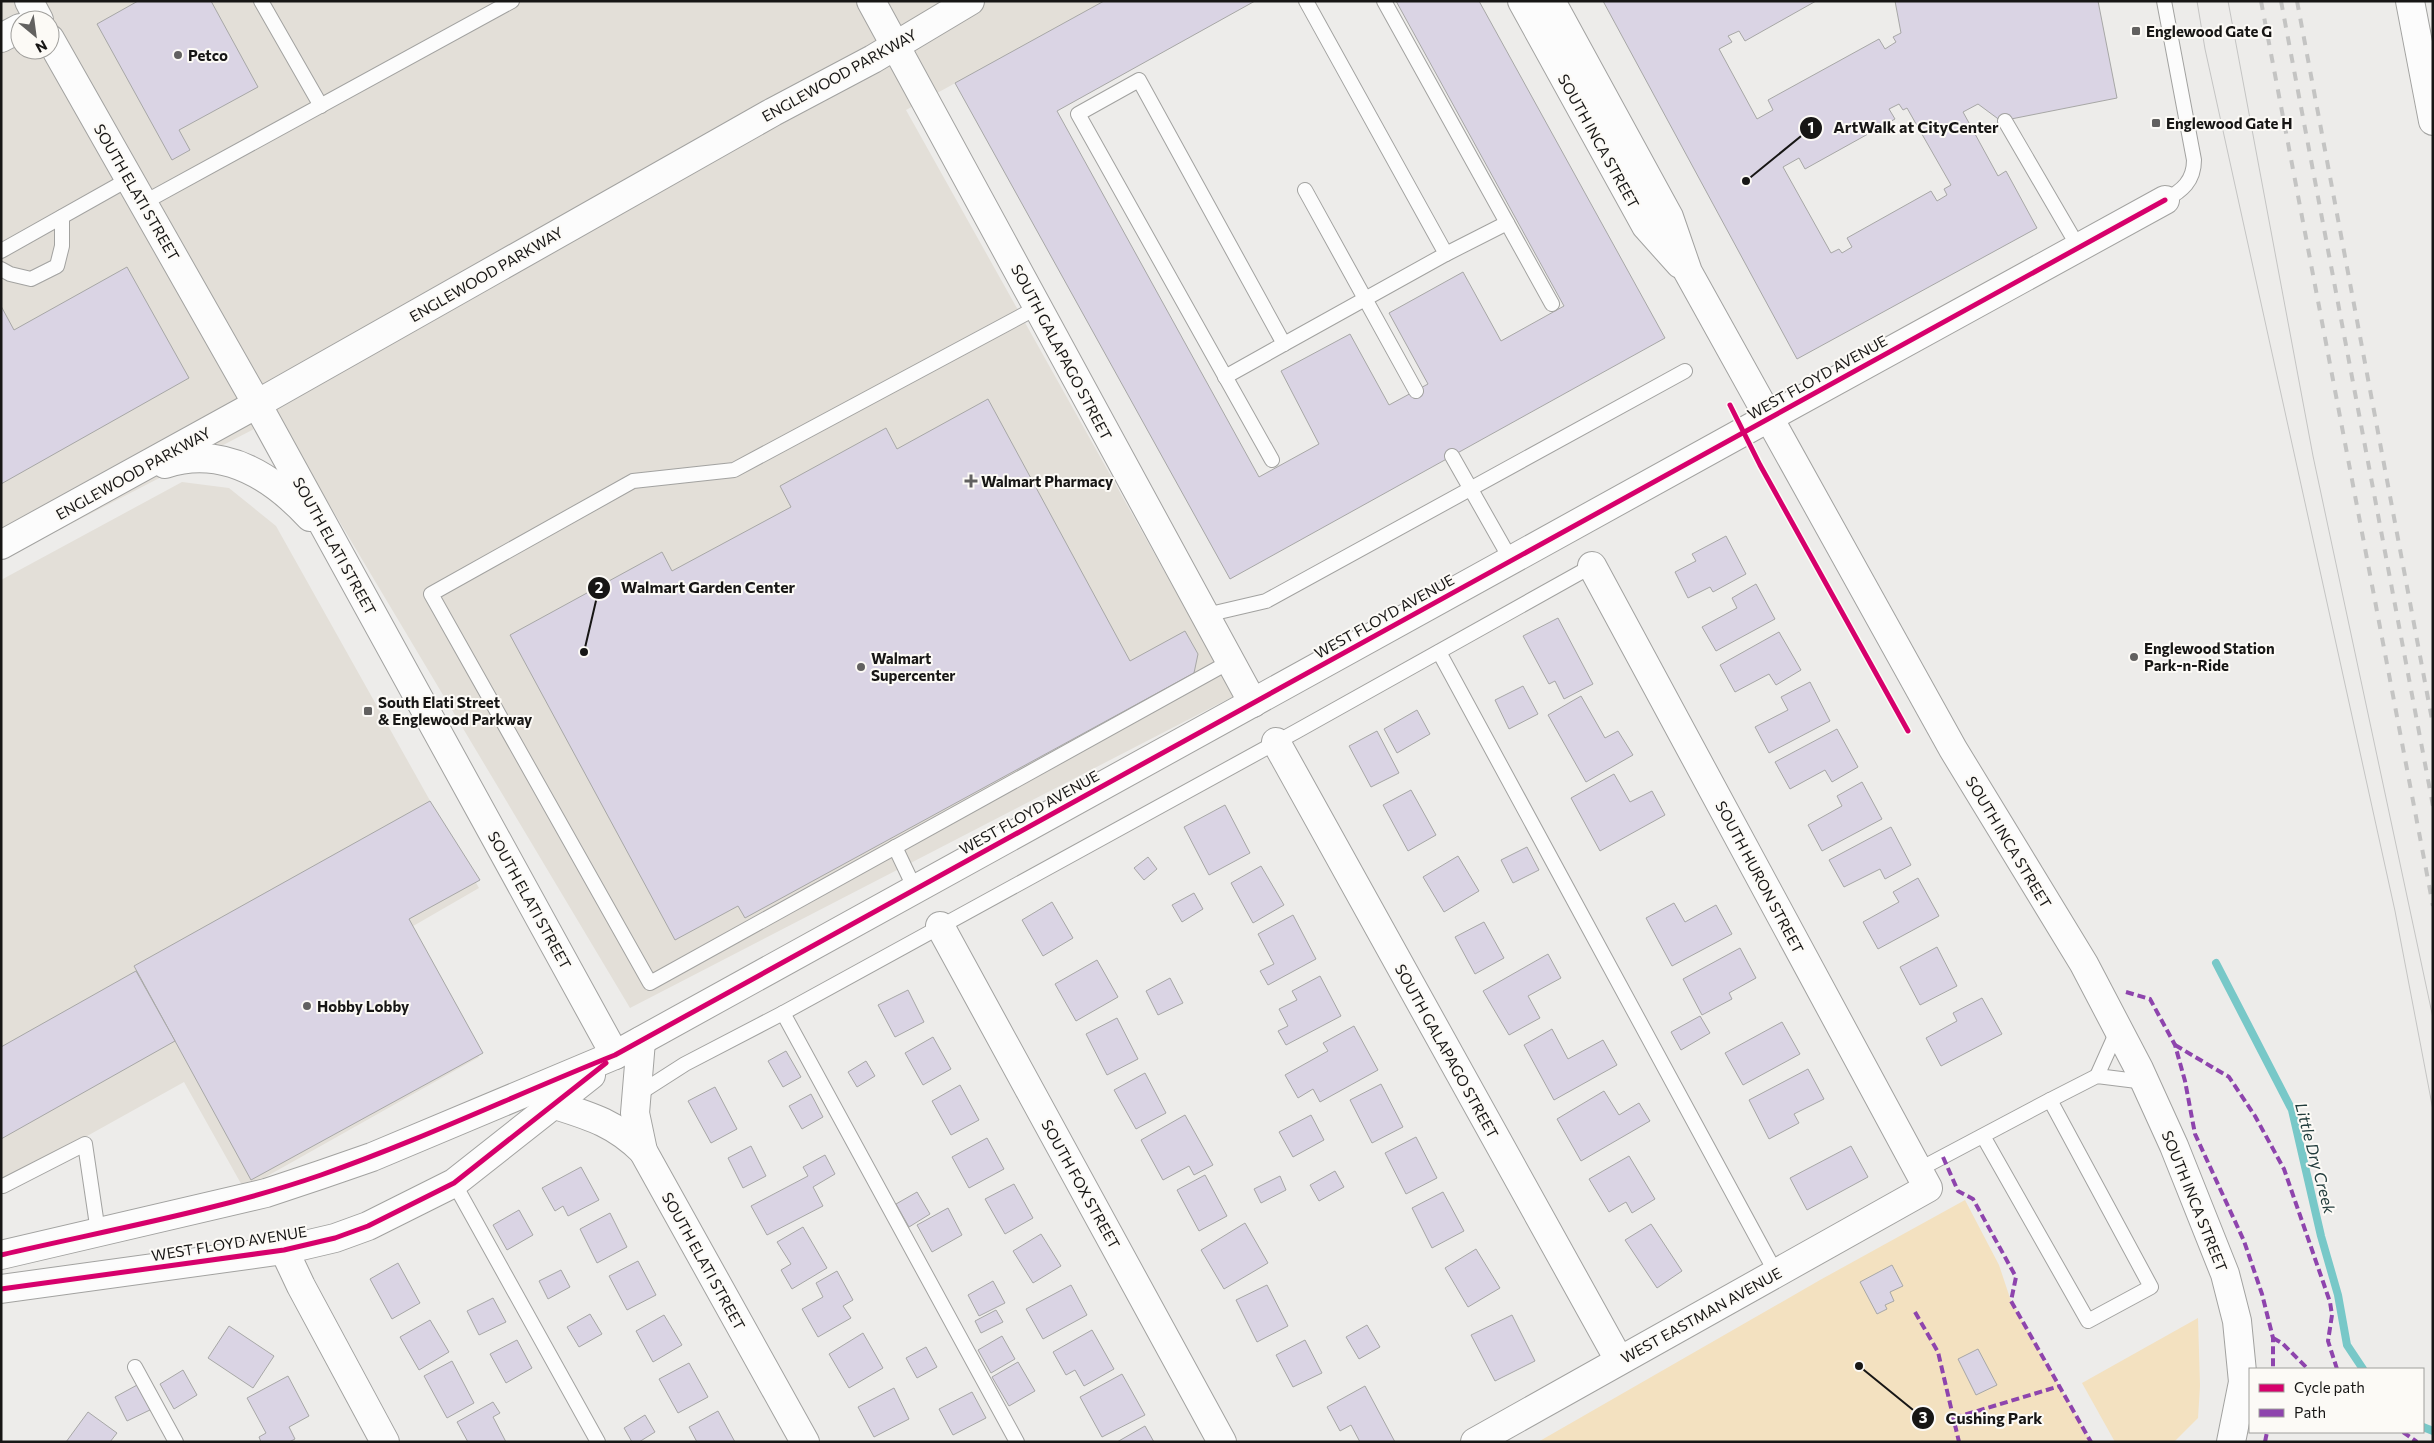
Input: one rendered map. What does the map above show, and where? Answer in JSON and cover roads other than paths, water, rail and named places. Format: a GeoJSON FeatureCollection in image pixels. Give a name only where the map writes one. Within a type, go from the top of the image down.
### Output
{"type":"FeatureCollection","features":[{"type":"Feature","properties":{"kind":"main road","name":"SOUTH GALAPAGO STREET"},"geometry":{"type":"LineString","coordinates":[[871,1],[1253,702]]}},
{"type":"Feature","properties":{"kind":"main road","name":"ENGLEWOOD PARKWAY"},"geometry":{"type":"LineString","coordinates":[[1,545],[257,404],[773,112],[873,59],[895,44],[970,1]]}},
{"type":"Feature","properties":{"kind":"main road","name":"SOUTH INCA STREET"},"geometry":{"type":"LineString","coordinates":[[1522,1],[1646,226],[1688,272]]}},
{"type":"Feature","properties":{"kind":"main road","name":"SOUTH INCA STREET"},"geometry":{"type":"LineString","coordinates":[[1551,1],[1669,217],[1688,272],[1953,749],[2084,964],[2119,1028],[2145,1082],[2174,1146],[2225,1274],[2237,1321],[2243,1382],[2231,1442]]}},
{"type":"Feature","properties":{"kind":"main road"},"geometry":{"type":"LineString","coordinates":[[2410,1],[2433,121]]}},
{"type":"Feature","properties":{"kind":"main road","name":"SOUTH ELATI STREET"},"geometry":{"type":"LineString","coordinates":[[58,60],[143,203],[257,404],[615,1055]]}},
{"type":"Feature","properties":{"kind":"main road","name":"WEST FLOYD AVENUE"},"geometry":{"type":"LineString","coordinates":[[1,1255],[266,1192],[320,1175],[381,1153],[615,1055],[2165,200]]}},
{"type":"Feature","properties":{"kind":"main road"},"geometry":{"type":"LineString","coordinates":[[129,475],[170,462],[196,457],[234,462],[257,473],[277,486],[333,542]]}},
{"type":"Feature","properties":{"kind":"main road","name":"SOUTH HURON STREET"},"geometry":{"type":"LineString","coordinates":[[1592,566],[1923,1179]]}},
{"type":"Feature","properties":{"kind":"main road","name":"SOUTH GALAPAGO STREET"},"geometry":{"type":"LineString","coordinates":[[1276,742],[1619,1360]]}},
{"type":"Feature","properties":{"kind":"main road","name":"SOUTH FOX STREET"},"geometry":{"type":"LineString","coordinates":[[940,926],[1222,1442]]}},
{"type":"Feature","properties":{"kind":"main road","name":"SOUTH ELATI STREET"},"geometry":{"type":"LineString","coordinates":[[640,1041],[635,1101],[637,1129],[643,1152],[805,1442]]}},
{"type":"Feature","properties":{"kind":"main road","name":"WEST FLOYD AVENUE"},"geometry":{"type":"LineString","coordinates":[[5,1289],[284,1250],[335,1238],[368,1226],[454,1183],[615,1055]]}},
{"type":"Feature","properties":{"kind":"main road"},"geometry":{"type":"LineString","coordinates":[[552,1104],[614,1127],[643,1152]]}},
{"type":"Feature","properties":{"kind":"main road","name":"WEST EASTMAN AVENUE"},"geometry":{"type":"LineString","coordinates":[[1475,1442],[1776,1273],[1923,1179]]}},
{"type":"Feature","properties":{"kind":"main road"},"geometry":{"type":"LineString","coordinates":[[284,1250],[301,1286],[385,1442]]}},
{"type":"Feature","properties":{"kind":"lane"},"geometry":{"type":"LineString","coordinates":[[261,1],[321,106]]}},
{"type":"Feature","properties":{"kind":"lane"},"geometry":{"type":"LineString","coordinates":[[143,203],[512,1]]}},
{"type":"Feature","properties":{"kind":"lane"},"geometry":{"type":"LineString","coordinates":[[1306,1],[1446,254]]}},
{"type":"Feature","properties":{"kind":"lane"},"geometry":{"type":"LineString","coordinates":[[1384,1],[1552,304]]}},
{"type":"Feature","properties":{"kind":"lane","name":"WEST FLOYD AVENUE"},"geometry":{"type":"LineString","coordinates":[[2164,1],[2194,160],[2193,172],[2188,183],[2178,193],[2165,200]]}},
{"type":"Feature","properties":{"kind":"lane"},"geometry":{"type":"LineString","coordinates":[[1272,460],[1078,114],[1139,80],[1284,344]]}},
{"type":"Feature","properties":{"kind":"lane"},"geometry":{"type":"LineString","coordinates":[[2005,121],[2079,248]]}},
{"type":"Feature","properties":{"kind":"lane"},"geometry":{"type":"LineString","coordinates":[[1,251],[129,179]]}},
{"type":"Feature","properties":{"kind":"lane"},"geometry":{"type":"LineString","coordinates":[[1306,190],[1416,391]]}},
{"type":"Feature","properties":{"kind":"lane"},"geometry":{"type":"LineString","coordinates":[[1,269],[10,274],[31,279],[57,266],[62,246],[62,217]]}},
{"type":"Feature","properties":{"kind":"lane"},"geometry":{"type":"LineString","coordinates":[[1225,377],[1446,254],[1507,223]]}},
{"type":"Feature","properties":{"kind":"lane"},"geometry":{"type":"LineString","coordinates":[[1038,307],[734,470],[633,482],[431,594],[650,983],[1231,661]]}},
{"type":"Feature","properties":{"kind":"lane"},"geometry":{"type":"LineString","coordinates":[[1206,616],[1266,601],[1685,371]]}},
{"type":"Feature","properties":{"kind":"lane"},"geometry":{"type":"LineString","coordinates":[[1452,456],[1511,560]]}},
{"type":"Feature","properties":{"kind":"lane"},"geometry":{"type":"LineString","coordinates":[[635,1101],[646,1089],[685,1064],[783,1013],[1440,652],[1592,566]]}},
{"type":"Feature","properties":{"kind":"lane"},"geometry":{"type":"LineString","coordinates":[[1440,652],[1776,1273]]}},
{"type":"Feature","properties":{"kind":"lane"},"geometry":{"type":"LineString","coordinates":[[895,847],[915,889]]}},
{"type":"Feature","properties":{"kind":"lane"},"geometry":{"type":"LineString","coordinates":[[783,1013],[1017,1442]]}},
{"type":"Feature","properties":{"kind":"lane"},"geometry":{"type":"LineString","coordinates":[[2097,1076],[2119,1028]]}},
{"type":"Feature","properties":{"kind":"lane"},"geometry":{"type":"LineString","coordinates":[[1923,1179],[1982,1136],[2097,1076],[2145,1082]]}},
{"type":"Feature","properties":{"kind":"lane"},"geometry":{"type":"LineString","coordinates":[[1982,1136],[2088,1322],[2151,1287],[2050,1100]]}},
{"type":"Feature","properties":{"kind":"lane"},"geometry":{"type":"LineString","coordinates":[[3,1186],[85,1144],[98,1232]]}},
{"type":"Feature","properties":{"kind":"lane"},"geometry":{"type":"LineString","coordinates":[[454,1183],[598,1442]]}},
{"type":"Feature","properties":{"kind":"lane"},"geometry":{"type":"LineString","coordinates":[[135,1366],[176,1442]]}},
{"type":"Feature","properties":{"kind":"waterway","name":"Little Dry Creek"},"geometry":{"type":"LineString","coordinates":[[2216,963],[2292,1110],[2321,1236],[2338,1295],[2347,1345],[2362,1368]]}},
{"type":"Feature","properties":{"kind":"waterway","name":"Little Dry Creek"},"geometry":{"type":"LineString","coordinates":[[2424,1427],[2433,1431]]}},
{"type":"Feature","properties":{"kind":"tram line"},"geometry":{"type":"LineString","coordinates":[[2197,1],[2205,49],[2395,911],[2433,1110]]}},
{"type":"Feature","properties":{"kind":"tram line"},"geometry":{"type":"LineString","coordinates":[[2228,1],[2313,456],[2433,1018]]}},
{"type":"Feature","properties":{"kind":"railway"},"geometry":{"type":"LineString","coordinates":[[2261,1],[2433,906]]}},
{"type":"Feature","properties":{"kind":"railway"},"geometry":{"type":"LineString","coordinates":[[2281,1],[2433,806]]}},
{"type":"Feature","properties":{"kind":"railway"},"geometry":{"type":"LineString","coordinates":[[2297,1],[2433,725]]}},
{"type":"Feature","properties":{"kind":"place","name":"Englewood Gate G"},"geometry":{"type":"Point","coordinates":[2136,31]}},
{"type":"Feature","properties":{"kind":"place","name":"Petco"},"geometry":{"type":"Point","coordinates":[178,55]}},
{"type":"Feature","properties":{"kind":"place","name":"Englewood Gate H"},"geometry":{"type":"Point","coordinates":[2156,123]}},
{"type":"Feature","properties":{"kind":"place","name":"ArtWalk at CityCenter"},"geometry":{"type":"Point","coordinates":[1746,181]}},
{"type":"Feature","properties":{"kind":"place","name":"Walmart Pharmacy"},"geometry":{"type":"Point","coordinates":[971,481]}},
{"type":"Feature","properties":{"kind":"place","name":"Walmart Garden Center"},"geometry":{"type":"Point","coordinates":[584,652]}},
{"type":"Feature","properties":{"kind":"place","name":"Englewood Station Park-n-Ride"},"geometry":{"type":"Point","coordinates":[2134,657]}},
{"type":"Feature","properties":{"kind":"place","name":"Walmart Supercenter"},"geometry":{"type":"Point","coordinates":[861,667]}},
{"type":"Feature","properties":{"kind":"place","name":"South Elati Street & Englewood Parkway"},"geometry":{"type":"Point","coordinates":[368,711]}},
{"type":"Feature","properties":{"kind":"place","name":"Hobby Lobby"},"geometry":{"type":"Point","coordinates":[307,1006]}},
{"type":"Feature","properties":{"kind":"place","name":"Cushing Park"},"geometry":{"type":"Point","coordinates":[1859,1366]}}]}
